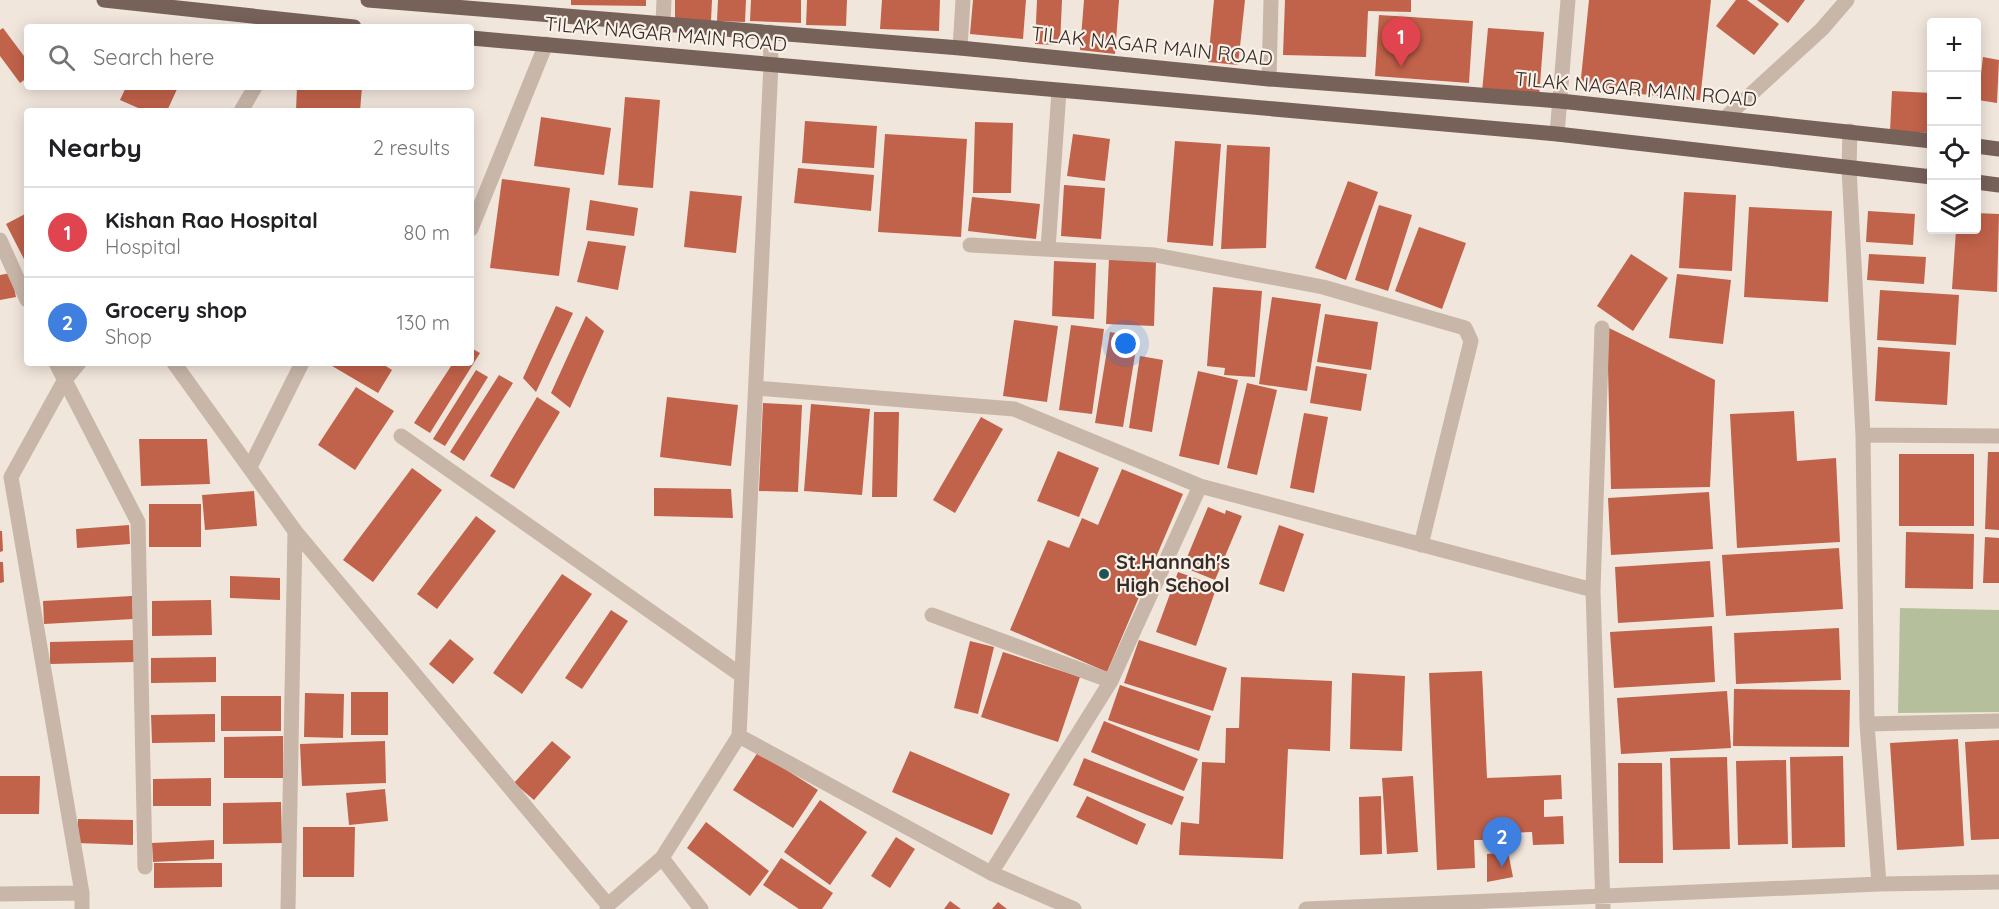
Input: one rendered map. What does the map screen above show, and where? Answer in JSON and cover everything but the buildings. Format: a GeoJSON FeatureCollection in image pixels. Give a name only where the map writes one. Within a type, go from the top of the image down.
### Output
{"type":"FeatureCollection","features":[{"type":"Feature","properties":{"kind":"main road"},"geometry":{"type":"LineString","coordinates":[[104,0],[291,24]]}},
{"type":"Feature","properties":{"kind":"main road","name":"TILAK NAGAR MAIN ROAD"},"geometry":{"type":"LineString","coordinates":[[368,0],[663,22],[960,48],[1269,79],[1560,101],[1927,140]]}},
{"type":"Feature","properties":{"kind":"main road","name":"TILAK NAGAR MAIN ROAD"},"geometry":{"type":"LineString","coordinates":[[474,38],[1557,134],[1927,176]]}},
{"type":"Feature","properties":{"kind":"main road"},"geometry":{"type":"LineString","coordinates":[[1981,147],[1999,149]]}},
{"type":"Feature","properties":{"kind":"main road"},"geometry":{"type":"LineString","coordinates":[[1981,183],[1999,185]]}},
{"type":"Feature","properties":{"kind":"street"},"geometry":{"type":"LineString","coordinates":[[663,22],[664,0]]}},
{"type":"Feature","properties":{"kind":"street"},"geometry":{"type":"LineString","coordinates":[[960,48],[963,0]]}},
{"type":"Feature","properties":{"kind":"street"},"geometry":{"type":"LineString","coordinates":[[1269,79],[1271,0]]}},
{"type":"Feature","properties":{"kind":"street"},"geometry":{"type":"LineString","coordinates":[[1557,134],[1568,0]]}},
{"type":"Feature","properties":{"kind":"street"},"geometry":{"type":"LineString","coordinates":[[1725,118],[1822,28],[1847,0]]}},
{"type":"Feature","properties":{"kind":"street"},"geometry":{"type":"LineString","coordinates":[[176,366],[295,531],[608,907],[662,858],[739,736],[771,64],[770,32]]}},
{"type":"Feature","properties":{"kind":"street"},"geometry":{"type":"LineString","coordinates":[[474,222],[546,44]]}},
{"type":"Feature","properties":{"kind":"street"},"geometry":{"type":"LineString","coordinates":[[243,108],[253,90]]}},
{"type":"Feature","properties":{"kind":"street"},"geometry":{"type":"LineString","coordinates":[[1048,249],[1059,91]]}},
{"type":"Feature","properties":{"kind":"street"},"geometry":{"type":"LineString","coordinates":[[1850,131],[1849,168],[1863,435],[1867,724],[1879,884]]}},
{"type":"Feature","properties":{"kind":"street"},"geometry":{"type":"LineString","coordinates":[[0,240],[24,293]]}},
{"type":"Feature","properties":{"kind":"street"},"geometry":{"type":"LineString","coordinates":[[970,245],[1155,255],[1323,287],[1465,328],[1471,341],[1421,546]]}},
{"type":"Feature","properties":{"kind":"street"},"geometry":{"type":"LineString","coordinates":[[1602,328],[1593,590],[1603,902]]}},
{"type":"Feature","properties":{"kind":"street"},"geometry":{"type":"LineString","coordinates":[[57,366],[138,522],[145,867]]}},
{"type":"Feature","properties":{"kind":"street"},"geometry":{"type":"LineString","coordinates":[[76,366],[64,381],[11,477],[82,893],[82,909]]}},
{"type":"Feature","properties":{"kind":"street"},"geometry":{"type":"LineString","coordinates":[[250,467],[300,366]]}},
{"type":"Feature","properties":{"kind":"street"},"geometry":{"type":"LineString","coordinates":[[756,388],[1014,410],[1200,486],[1593,590]]}},
{"type":"Feature","properties":{"kind":"street"},"geometry":{"type":"LineString","coordinates":[[1863,435],[1999,436]]}},
{"type":"Feature","properties":{"kind":"street"},"geometry":{"type":"LineString","coordinates":[[401,436],[741,675]]}},
{"type":"Feature","properties":{"kind":"street"},"geometry":{"type":"LineString","coordinates":[[991,873],[1111,681],[1200,486]]}},
{"type":"Feature","properties":{"kind":"street"},"geometry":{"type":"LineString","coordinates":[[288,909],[295,531]]}},
{"type":"Feature","properties":{"kind":"street"},"geometry":{"type":"LineString","coordinates":[[932,615],[1111,681]]}},
{"type":"Feature","properties":{"kind":"street"},"geometry":{"type":"LineString","coordinates":[[1867,724],[1999,721]]}},
{"type":"Feature","properties":{"kind":"street"},"geometry":{"type":"LineString","coordinates":[[739,736],[991,873],[1071,908]]}},
{"type":"Feature","properties":{"kind":"street"},"geometry":{"type":"LineString","coordinates":[[662,858],[700,909]]}},
{"type":"Feature","properties":{"kind":"street"},"geometry":{"type":"LineString","coordinates":[[1316,909],[1603,902],[1879,884],[1999,882]]}},
{"type":"Feature","properties":{"kind":"street"},"geometry":{"type":"LineString","coordinates":[[0,894],[82,893]]}},
{"type":"Feature","properties":{"kind":"green space"},"geometry":{"type":"Polygon","coordinates":[[[1900,608],[1999,610],[1999,712],[1898,713],[1900,608]]]}},
{"type":"Feature","properties":{"kind":"place","name":"Kishan Rao Hospital"},"geometry":{"type":"Point","coordinates":[1401,67]}},
{"type":"Feature","properties":{"kind":"place","name":"St.Hannah's High School"},"geometry":{"type":"Point","coordinates":[1104,574]}},
{"type":"Feature","properties":{"kind":"place","name":"Grocery shop"},"geometry":{"type":"Point","coordinates":[1502,867]}}]}
